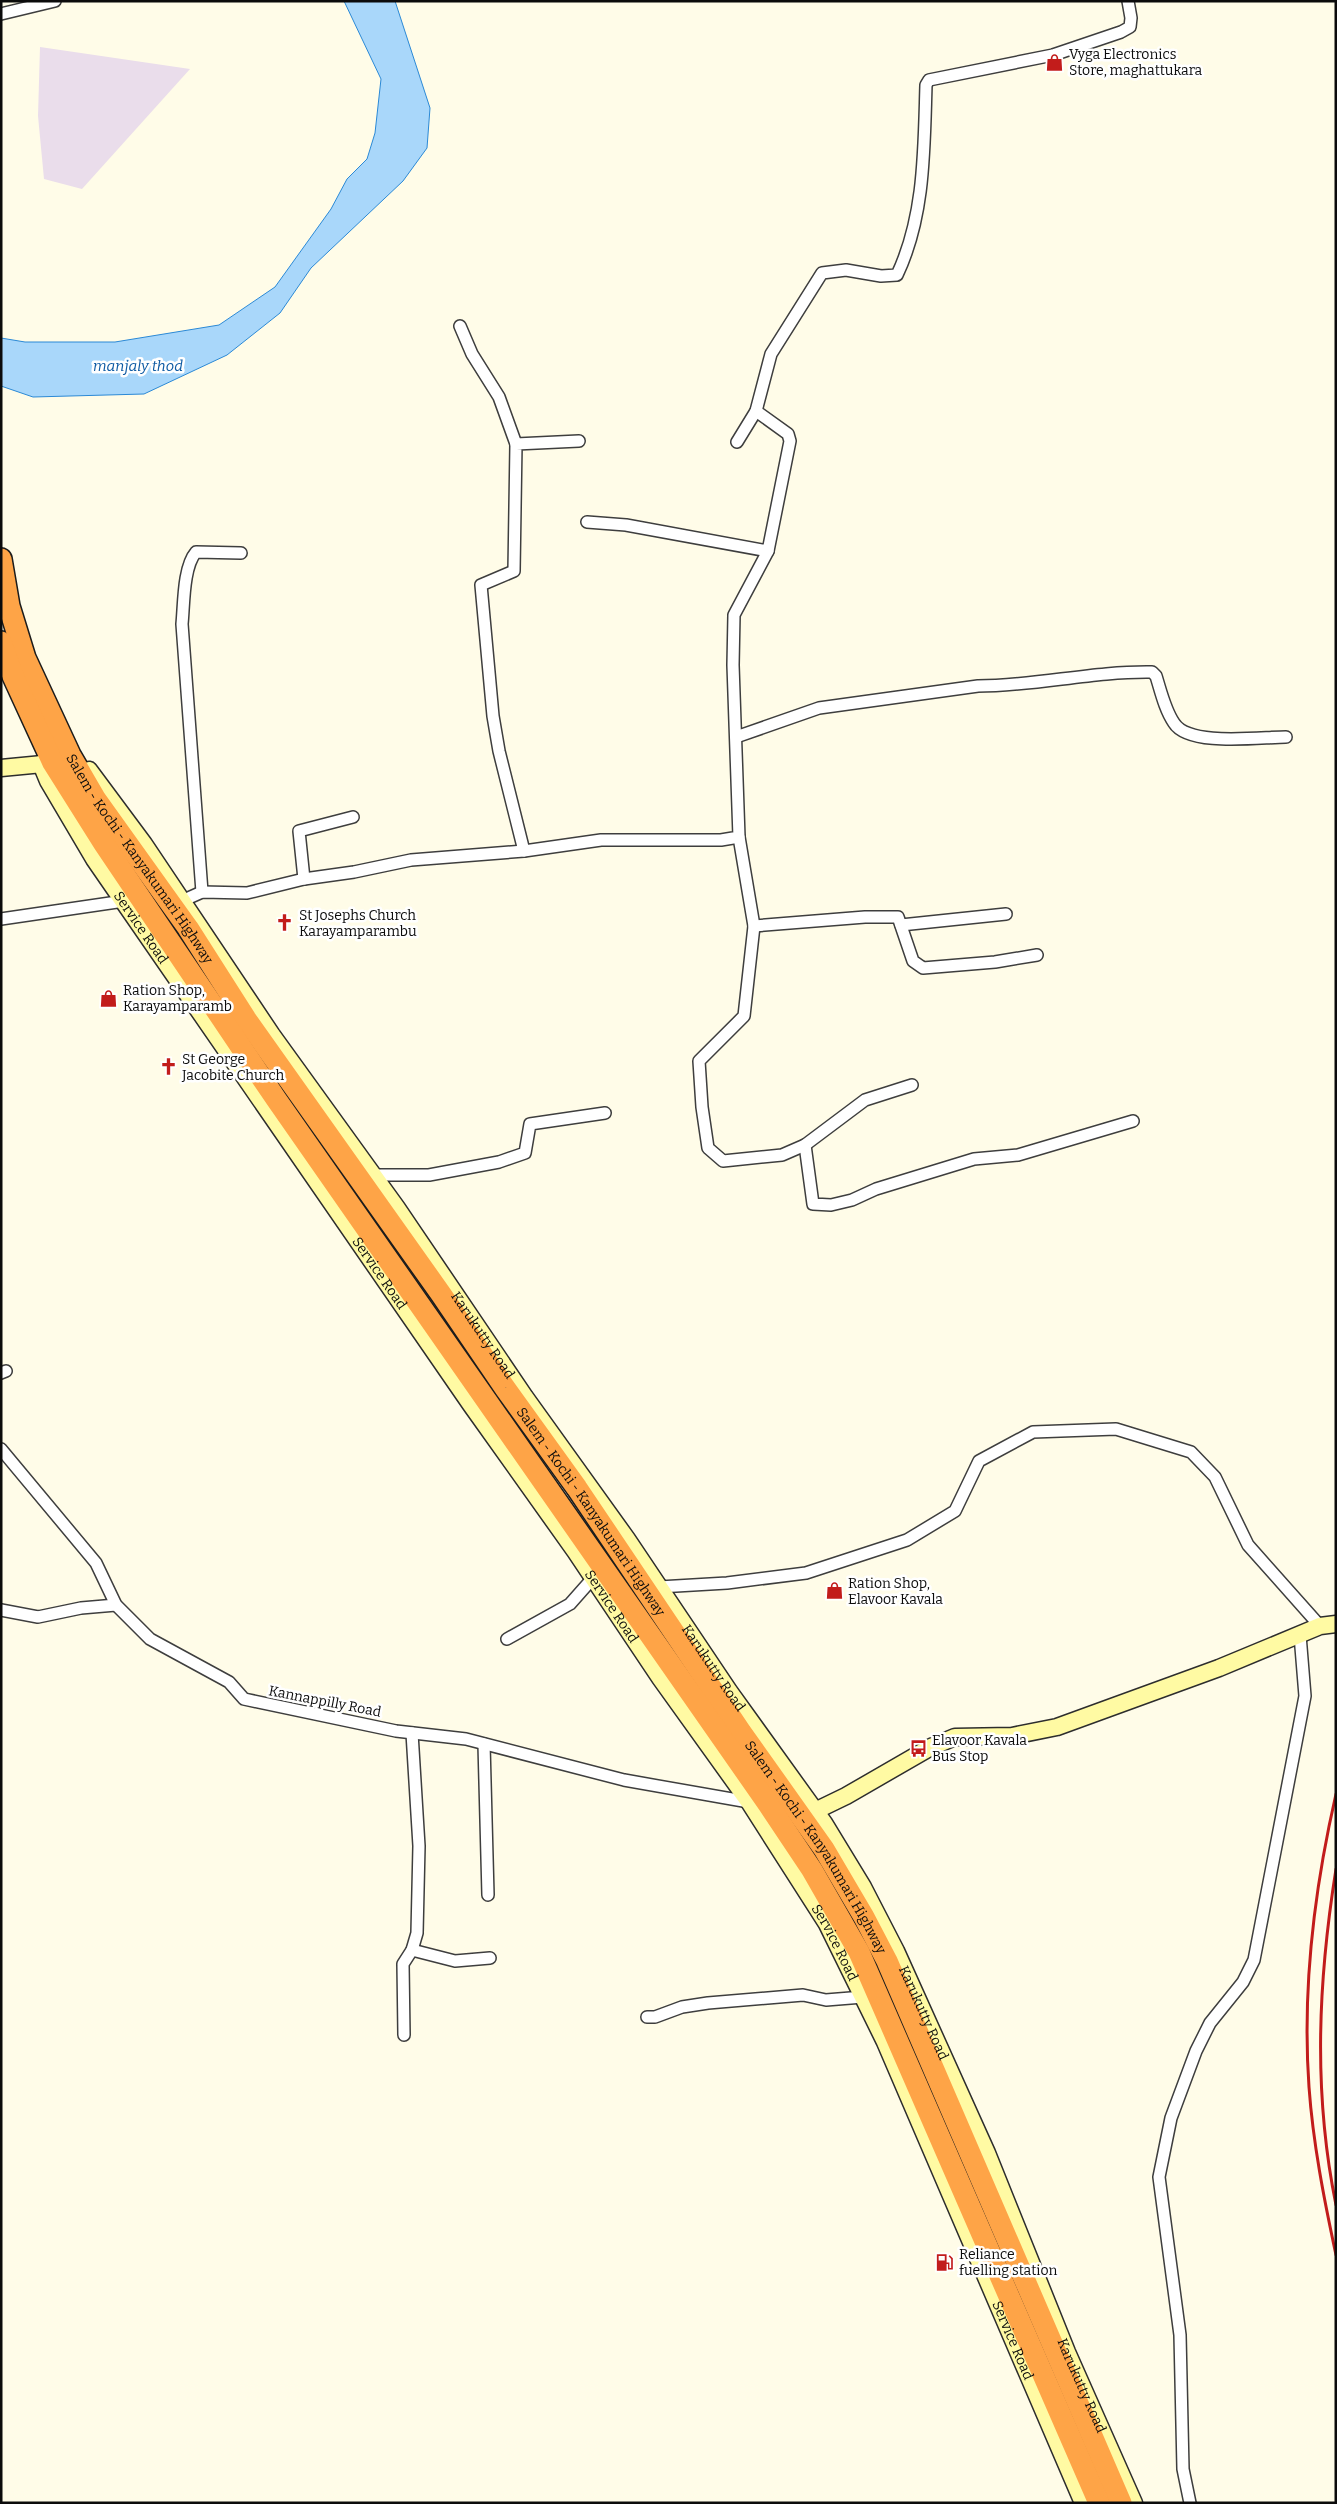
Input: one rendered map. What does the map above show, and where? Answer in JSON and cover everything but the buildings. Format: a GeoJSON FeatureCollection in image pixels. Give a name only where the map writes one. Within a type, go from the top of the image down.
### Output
{"type":"FeatureCollection","features":[{"type":"Feature","properties":{"kind":"highway","name":"Salem - Kochi - Kanyakumari Highway"},"geometry":{"type":"LineString","coordinates":[[1,558],[9,606],[55,761],[95,798],[188,928],[252,1026],[436,1286],[504,1388],[577,1488],[651,1600],[808,1814],[887,1961],[1121,2503]]}},
{"type":"Feature","properties":{"kind":"highway","name":"Salem - Kochi - Kanyakumari Highway"},"geometry":{"type":"LineString","coordinates":[[1,642],[12,676],[55,761],[104,844],[276,1099],[759,1803],[812,1870],[859,1952],[1100,2503]]}},
{"type":"Feature","properties":{"kind":"street"},"geometry":{"type":"LineString","coordinates":[[1,14],[55,1]]}},
{"type":"Feature","properties":{"kind":"street"},"geometry":{"type":"LineString","coordinates":[[737,442],[756,410],[771,354],[822,273],[846,270],[881,276],[897,275],[905,258],[924,175],[926,85],[929,80],[1053,55],[1121,32],[1130,26],[1131,18],[1128,1]]}},
{"type":"Feature","properties":{"kind":"street"},"geometry":{"type":"LineString","coordinates":[[460,326],[472,354],[499,397],[516,444],[514,571],[481,585],[493,716],[499,751],[524,850]]}},
{"type":"Feature","properties":{"kind":"street"},"geometry":{"type":"LineString","coordinates":[[756,410],[788,434],[790,441],[768,551],[734,615],[733,665],[739,837],[754,926],[744,1016],[699,1061],[702,1107],[708,1148],[723,1161],[782,1155],[805,1145],[865,1100],[912,1085]]}},
{"type":"Feature","properties":{"kind":"street"},"geometry":{"type":"LineString","coordinates":[[516,444],[579,441]]}},
{"type":"Feature","properties":{"kind":"street"},"geometry":{"type":"LineString","coordinates":[[587,522],[626,525],[768,551]]}},
{"type":"Feature","properties":{"kind":"street"},"geometry":{"type":"LineString","coordinates":[[202,892],[182,624],[186,581],[192,557],[196,552],[241,553]]}},
{"type":"Feature","properties":{"kind":"street"},"geometry":{"type":"LineString","coordinates":[[736,737],[819,708],[978,686],[1002,686],[1124,672],[1152,672],[1156,676],[1167,710],[1175,726],[1186,733],[1204,738],[1286,737]]}},
{"type":"Feature","properties":{"kind":"street"},"geometry":{"type":"LineString","coordinates":[[1,768],[55,761]]}},
{"type":"Feature","properties":{"kind":"street","name":"Karukutty Road"},"geometry":{"type":"LineString","coordinates":[[55,761],[84,764],[184,900],[272,1035],[373,1175],[659,1587],[808,1814],[863,1887],[896,1951],[1006,2198],[1068,2352],[1134,2503]]}},
{"type":"Feature","properties":{"kind":"street","name":"Service Road"},"geometry":{"type":"LineString","coordinates":[[55,761],[48,781],[69,820],[593,1578],[660,1678],[759,1803],[827,1924],[885,2042],[1083,2503]]}},
{"type":"Feature","properties":{"kind":"street"},"geometry":{"type":"LineString","coordinates":[[304,879],[299,831],[353,818]]}},
{"type":"Feature","properties":{"kind":"street"},"geometry":{"type":"LineString","coordinates":[[184,900],[202,892],[247,893],[304,879],[354,872],[411,860],[524,850],[601,840],[721,840],[739,837]]}},
{"type":"Feature","properties":{"kind":"street"},"geometry":{"type":"LineString","coordinates":[[1,919],[124,901]]}},
{"type":"Feature","properties":{"kind":"street"},"geometry":{"type":"LineString","coordinates":[[901,925],[1006,914]]}},
{"type":"Feature","properties":{"kind":"street"},"geometry":{"type":"LineString","coordinates":[[754,926],[865,916],[898,917],[913,960],[923,968],[995,962],[1037,955]]}},
{"type":"Feature","properties":{"kind":"street"},"geometry":{"type":"LineString","coordinates":[[373,1175],[429,1174],[500,1162],[526,1153],[530,1124],[605,1113]]}},
{"type":"Feature","properties":{"kind":"street"},"geometry":{"type":"LineString","coordinates":[[805,1145],[813,1204],[831,1204],[852,1200],[876,1188],[974,1159],[1018,1155],[1133,1121]]}},
{"type":"Feature","properties":{"kind":"street"},"geometry":{"type":"LineString","coordinates":[[659,1587],[727,1583],[806,1573],[906,1540],[955,1511],[979,1462],[1032,1432],[1116,1429],[1191,1452],[1215,1477],[1248,1545],[1328,1625],[1219,1668],[1057,1727],[1012,1736],[955,1737],[931,1746],[846,1796],[808,1814]]}},
{"type":"Feature","properties":{"kind":"street","name":"Kannappilly Road"},"geometry":{"type":"LineString","coordinates":[[1,1449],[96,1563],[116,1605],[150,1639],[229,1682],[244,1699],[412,1734],[466,1739],[624,1780],[759,1803]]}},
{"type":"Feature","properties":{"kind":"street"},"geometry":{"type":"LineString","coordinates":[[507,1639],[570,1604],[593,1578]]}},
{"type":"Feature","properties":{"kind":"street"},"geometry":{"type":"LineString","coordinates":[[1,1610],[38,1617],[81,1608],[116,1605]]}},
{"type":"Feature","properties":{"kind":"street"},"geometry":{"type":"LineString","coordinates":[[1190,2503],[1182,2469],[1180,2334],[1159,2177],[1171,2118],[1196,2051],[1210,2023],[1243,1982],[1254,1960],[1305,1696],[1300,1635]]}},
{"type":"Feature","properties":{"kind":"street"},"geometry":{"type":"LineString","coordinates":[[404,2035],[403,1964],[412,1950],[417,1933],[419,1846],[412,1734]]}},
{"type":"Feature","properties":{"kind":"street"},"geometry":{"type":"LineString","coordinates":[[484,1744],[488,1894]]}},
{"type":"Feature","properties":{"kind":"street"},"geometry":{"type":"LineString","coordinates":[[412,1950],[455,1961],[490,1958]]}},
{"type":"Feature","properties":{"kind":"street"},"geometry":{"type":"LineString","coordinates":[[647,2017],[655,2017],[682,2007],[708,2003],[802,1995],[826,2000],[863,1997]]}},
{"type":"Feature","properties":{"kind":"shaded area"},"geometry":{"type":"Polygon","coordinates":[[[40,47],[190,69],[82,189],[44,179],[38,116],[40,47]]]}},
{"type":"Feature","properties":{"kind":"water","name":"manjaly thod"},"geometry":{"type":"Polygon","coordinates":[[[344,1],[395,1],[430,108],[427,148],[403,181],[311,268],[280,313],[227,355],[144,394],[33,397],[1,386],[1,338],[25,342],[115,342],[219,325],[275,287],[331,209],[347,179],[367,159],[375,133],[381,79],[344,1]]]}},
{"type":"Feature","properties":{"kind":"railway"},"geometry":{"type":"LineString","coordinates":[[1336,1794],[1316,1903],[1307,2013],[1307,2050],[1313,2129],[1336,2255]]}},
{"type":"Feature","properties":{"kind":"railway"},"geometry":{"type":"LineString","coordinates":[[1336,1869],[1325,1953],[1321,2037],[1324,2121],[1336,2205]]}},
{"type":"Feature","properties":{"kind":"place","name":"Vyga Electronics Store, maghattukara"},"geometry":{"type":"Point","coordinates":[1055,62]}},
{"type":"Feature","properties":{"kind":"place","name":"St Josephs Church Karayamparambu"},"geometry":{"type":"Point","coordinates":[285,923]}},
{"type":"Feature","properties":{"kind":"place","name":"Ration Shop, Karayamparamb"},"geometry":{"type":"Point","coordinates":[109,998]}},
{"type":"Feature","properties":{"kind":"place","name":"St George Jacobite Church"},"geometry":{"type":"Point","coordinates":[168,1067]}},
{"type":"Feature","properties":{"kind":"place","name":"Ration Shop, Elavoor Kavala"},"geometry":{"type":"Point","coordinates":[834,1591]}},
{"type":"Feature","properties":{"kind":"place","name":"Elavoor Kavala Bus Stop"},"geometry":{"type":"Point","coordinates":[918,1748]}},
{"type":"Feature","properties":{"kind":"place","name":"Reliance fuelling station"},"geometry":{"type":"Point","coordinates":[945,2262]}}]}
